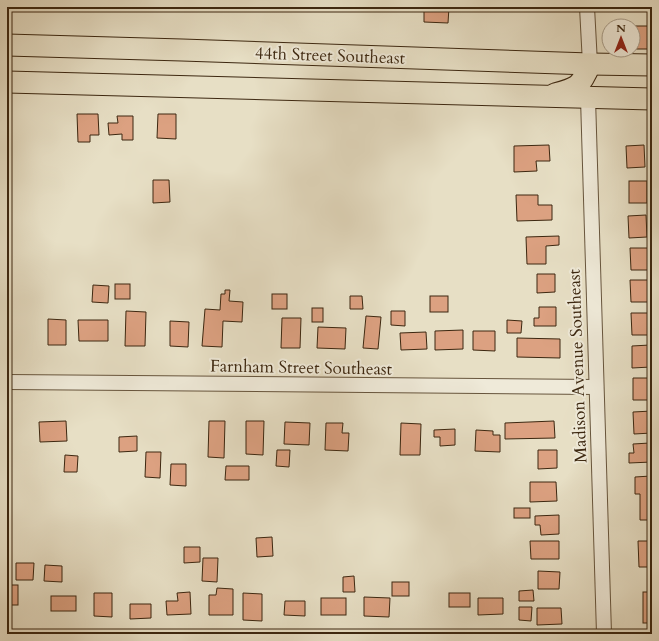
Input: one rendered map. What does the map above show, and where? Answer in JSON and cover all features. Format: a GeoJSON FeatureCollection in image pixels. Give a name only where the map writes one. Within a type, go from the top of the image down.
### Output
{"type":"FeatureCollection","features":[{"type":"Feature","properties":{"kind":"main road","name":"44th Street Southeast"},"geometry":{"type":"LineString","coordinates":[[7,46],[197,50],[652,65]]}},
{"type":"Feature","properties":{"kind":"main road"},"geometry":{"type":"LineString","coordinates":[[546,97],[573,90],[586,76],[590,64]]}},
{"type":"Feature","properties":{"kind":"main road","name":"44th Street Southeast"},"geometry":{"type":"LineString","coordinates":[[7,82],[652,99]]}},
{"type":"Feature","properties":{"kind":"street"},"geometry":{"type":"LineString","coordinates":[[588,7],[590,64]]}},
{"type":"Feature","properties":{"kind":"street","name":"Madison Avenue Southeast"},"geometry":{"type":"LineString","coordinates":[[588,98],[604,634]]}},
{"type":"Feature","properties":{"kind":"street","name":"Farnham Street Southeast"},"geometry":{"type":"LineString","coordinates":[[7,382],[596,388]]}},
{"type":"Feature","properties":{"kind":"building"},"geometry":{"type":"Polygon","coordinates":[[[424,7],[449,7],[448,23],[424,22],[424,7]]]}},
{"type":"Feature","properties":{"kind":"building"},"geometry":{"type":"Polygon","coordinates":[[[641,26],[652,26],[652,49],[641,49],[641,26]]]}},
{"type":"Feature","properties":{"kind":"building"},"geometry":{"type":"Polygon","coordinates":[[[77,114],[98,114],[99,135],[90,135],[90,142],[78,142],[77,114]]]}},
{"type":"Feature","properties":{"kind":"building"},"geometry":{"type":"Polygon","coordinates":[[[158,114],[176,114],[176,139],[157,138],[158,114]]]}},
{"type":"Feature","properties":{"kind":"building"},"geometry":{"type":"Polygon","coordinates":[[[117,116],[133,116],[133,140],[122,140],[122,134],[109,135],[108,123],[118,123],[117,116]]]}},
{"type":"Feature","properties":{"kind":"building"},"geometry":{"type":"Polygon","coordinates":[[[549,145],[550,161],[536,161],[537,171],[514,172],[514,146],[549,145]]]}},
{"type":"Feature","properties":{"kind":"building"},"geometry":{"type":"Polygon","coordinates":[[[644,145],[645,167],[627,168],[626,146],[644,145]]]}},
{"type":"Feature","properties":{"kind":"building"},"geometry":{"type":"Polygon","coordinates":[[[153,180],[169,180],[170,202],[153,203],[153,180]]]}},
{"type":"Feature","properties":{"kind":"building"},"geometry":{"type":"Polygon","coordinates":[[[629,181],[647,181],[647,203],[629,203],[629,181]]]}},
{"type":"Feature","properties":{"kind":"building"},"geometry":{"type":"Polygon","coordinates":[[[516,195],[538,195],[538,205],[552,205],[552,220],[517,221],[516,195]]]}},
{"type":"Feature","properties":{"kind":"building"},"geometry":{"type":"Polygon","coordinates":[[[646,215],[647,237],[629,238],[628,216],[646,215]]]}},
{"type":"Feature","properties":{"kind":"building"},"geometry":{"type":"Polygon","coordinates":[[[559,236],[559,245],[546,246],[546,264],[527,264],[526,237],[559,236]]]}},
{"type":"Feature","properties":{"kind":"building"},"geometry":{"type":"Polygon","coordinates":[[[630,248],[648,248],[649,270],[631,270],[630,248]]]}},
{"type":"Feature","properties":{"kind":"building"},"geometry":{"type":"Polygon","coordinates":[[[537,274],[555,274],[555,292],[537,293],[537,274]]]}},
{"type":"Feature","properties":{"kind":"building"},"geometry":{"type":"Polygon","coordinates":[[[630,280],[648,280],[649,302],[631,302],[630,280]]]}},
{"type":"Feature","properties":{"kind":"building"},"geometry":{"type":"Polygon","coordinates":[[[115,284],[130,284],[130,299],[115,299],[115,284]]]}},
{"type":"Feature","properties":{"kind":"building"},"geometry":{"type":"Polygon","coordinates":[[[93,285],[109,286],[108,303],[92,302],[93,285]]]}},
{"type":"Feature","properties":{"kind":"building"},"geometry":{"type":"Polygon","coordinates":[[[225,290],[230,290],[229,301],[243,302],[242,322],[223,321],[222,347],[202,346],[205,309],[220,310],[221,294],[225,294],[225,290]]]}},
{"type":"Feature","properties":{"kind":"building"},"geometry":{"type":"Polygon","coordinates":[[[272,294],[287,294],[287,309],[272,309],[272,294]]]}},
{"type":"Feature","properties":{"kind":"building"},"geometry":{"type":"Polygon","coordinates":[[[350,296],[362,296],[363,309],[350,309],[350,296]]]}},
{"type":"Feature","properties":{"kind":"building"},"geometry":{"type":"Polygon","coordinates":[[[430,296],[448,296],[448,312],[430,312],[430,296]]]}},
{"type":"Feature","properties":{"kind":"building"},"geometry":{"type":"Polygon","coordinates":[[[539,307],[556,307],[556,326],[534,326],[534,318],[539,318],[539,307]]]}},
{"type":"Feature","properties":{"kind":"building"},"geometry":{"type":"Polygon","coordinates":[[[312,308],[323,308],[323,322],[312,322],[312,308]]]}},
{"type":"Feature","properties":{"kind":"building"},"geometry":{"type":"Polygon","coordinates":[[[126,311],[146,312],[145,346],[125,346],[126,311]]]}},
{"type":"Feature","properties":{"kind":"building"},"geometry":{"type":"Polygon","coordinates":[[[391,311],[405,311],[405,326],[391,325],[391,311]]]}},
{"type":"Feature","properties":{"kind":"building"},"geometry":{"type":"Polygon","coordinates":[[[631,313],[650,313],[650,335],[632,335],[631,313]]]}},
{"type":"Feature","properties":{"kind":"building"},"geometry":{"type":"Polygon","coordinates":[[[366,316],[381,317],[378,349],[363,348],[366,316]]]}},
{"type":"Feature","properties":{"kind":"building"},"geometry":{"type":"Polygon","coordinates":[[[282,318],[301,318],[300,348],[281,348],[282,318]]]}},
{"type":"Feature","properties":{"kind":"building"},"geometry":{"type":"Polygon","coordinates":[[[48,319],[66,320],[66,345],[48,345],[48,319]]]}},
{"type":"Feature","properties":{"kind":"building"},"geometry":{"type":"Polygon","coordinates":[[[78,320],[108,320],[108,341],[79,341],[78,320]]]}},
{"type":"Feature","properties":{"kind":"building"},"geometry":{"type":"Polygon","coordinates":[[[507,320],[522,321],[521,333],[507,333],[507,320]]]}},
{"type":"Feature","properties":{"kind":"building"},"geometry":{"type":"Polygon","coordinates":[[[170,321],[189,322],[188,347],[170,346],[170,321]]]}},
{"type":"Feature","properties":{"kind":"building"},"geometry":{"type":"Polygon","coordinates":[[[318,327],[346,328],[345,349],[317,348],[318,327]]]}},
{"type":"Feature","properties":{"kind":"building"},"geometry":{"type":"Polygon","coordinates":[[[463,330],[463,349],[435,350],[435,331],[463,330]]]}},
{"type":"Feature","properties":{"kind":"building"},"geometry":{"type":"Polygon","coordinates":[[[473,331],[495,331],[495,351],[473,350],[473,331]]]}},
{"type":"Feature","properties":{"kind":"building"},"geometry":{"type":"Polygon","coordinates":[[[426,332],[427,349],[401,350],[400,333],[426,332]]]}},
{"type":"Feature","properties":{"kind":"building"},"geometry":{"type":"Polygon","coordinates":[[[517,338],[560,339],[560,358],[517,357],[517,338]]]}},
{"type":"Feature","properties":{"kind":"building"},"geometry":{"type":"Polygon","coordinates":[[[650,345],[651,367],[632,368],[632,346],[650,345]]]}},
{"type":"Feature","properties":{"kind":"building"},"geometry":{"type":"Polygon","coordinates":[[[633,378],[651,378],[652,400],[633,400],[633,378]]]}},
{"type":"Feature","properties":{"kind":"building"},"geometry":{"type":"Polygon","coordinates":[[[652,411],[652,433],[634,434],[633,412],[652,411]]]}},
{"type":"Feature","properties":{"kind":"building"},"geometry":{"type":"Polygon","coordinates":[[[66,421],[67,441],[40,442],[39,422],[66,421]]]}},
{"type":"Feature","properties":{"kind":"building"},"geometry":{"type":"Polygon","coordinates":[[[209,421],[225,421],[224,458],[208,457],[209,421]]]}},
{"type":"Feature","properties":{"kind":"building"},"geometry":{"type":"Polygon","coordinates":[[[246,421],[264,421],[263,455],[246,454],[246,421]]]}},
{"type":"Feature","properties":{"kind":"building"},"geometry":{"type":"Polygon","coordinates":[[[554,421],[555,438],[505,439],[505,423],[554,421]]]}},
{"type":"Feature","properties":{"kind":"building"},"geometry":{"type":"Polygon","coordinates":[[[285,422],[310,423],[309,445],[284,444],[285,422]]]}},
{"type":"Feature","properties":{"kind":"building"},"geometry":{"type":"Polygon","coordinates":[[[326,423],[343,423],[342,433],[349,433],[348,451],[325,450],[326,423]]]}},
{"type":"Feature","properties":{"kind":"building"},"geometry":{"type":"Polygon","coordinates":[[[401,423],[421,424],[420,455],[400,455],[401,423]]]}},
{"type":"Feature","properties":{"kind":"building"},"geometry":{"type":"Polygon","coordinates":[[[455,429],[455,445],[440,446],[440,437],[434,437],[434,430],[455,429]]]}},
{"type":"Feature","properties":{"kind":"building"},"geometry":{"type":"Polygon","coordinates":[[[476,430],[493,431],[493,435],[500,435],[500,452],[475,451],[476,430]]]}},
{"type":"Feature","properties":{"kind":"building"},"geometry":{"type":"Polygon","coordinates":[[[137,436],[137,451],[119,452],[119,437],[137,436]]]}},
{"type":"Feature","properties":{"kind":"building"},"geometry":{"type":"Polygon","coordinates":[[[650,443],[650,450],[652,450],[652,462],[629,463],[629,453],[634,453],[633,444],[650,443]]]}},
{"type":"Feature","properties":{"kind":"building"},"geometry":{"type":"Polygon","coordinates":[[[277,450],[290,450],[289,467],[276,466],[277,450]]]}},
{"type":"Feature","properties":{"kind":"building"},"geometry":{"type":"Polygon","coordinates":[[[538,450],[557,450],[557,468],[538,469],[538,450]]]}},
{"type":"Feature","properties":{"kind":"building"},"geometry":{"type":"Polygon","coordinates":[[[146,452],[161,452],[160,478],[145,477],[146,452]]]}},
{"type":"Feature","properties":{"kind":"building"},"geometry":{"type":"Polygon","coordinates":[[[65,455],[78,456],[77,472],[64,472],[65,455]]]}},
{"type":"Feature","properties":{"kind":"building"},"geometry":{"type":"Polygon","coordinates":[[[171,464],[186,464],[186,486],[170,485],[171,464]]]}},
{"type":"Feature","properties":{"kind":"building"},"geometry":{"type":"Polygon","coordinates":[[[226,466],[249,466],[249,480],[225,480],[226,466]]]}},
{"type":"Feature","properties":{"kind":"building"},"geometry":{"type":"Polygon","coordinates":[[[651,476],[652,520],[640,520],[640,494],[635,494],[635,477],[651,476]]]}},
{"type":"Feature","properties":{"kind":"building"},"geometry":{"type":"Polygon","coordinates":[[[530,482],[556,482],[557,501],[530,502],[530,482]]]}},
{"type":"Feature","properties":{"kind":"building"},"geometry":{"type":"Polygon","coordinates":[[[514,508],[530,508],[530,518],[514,518],[514,508]]]}},
{"type":"Feature","properties":{"kind":"building"},"geometry":{"type":"Polygon","coordinates":[[[559,515],[559,534],[541,535],[540,525],[535,525],[535,516],[559,515]]]}},
{"type":"Feature","properties":{"kind":"building"},"geometry":{"type":"Polygon","coordinates":[[[272,537],[273,556],[257,557],[256,538],[272,537]]]}},
{"type":"Feature","properties":{"kind":"building"},"geometry":{"type":"Polygon","coordinates":[[[530,541],[559,541],[559,559],[531,559],[530,541]]]}},
{"type":"Feature","properties":{"kind":"building"},"geometry":{"type":"Polygon","coordinates":[[[638,541],[652,541],[652,567],[639,567],[638,541]]]}},
{"type":"Feature","properties":{"kind":"building"},"geometry":{"type":"Polygon","coordinates":[[[184,547],[200,547],[200,562],[184,563],[184,547]]]}},
{"type":"Feature","properties":{"kind":"building"},"geometry":{"type":"Polygon","coordinates":[[[203,558],[218,558],[217,582],[202,581],[203,558]]]}},
{"type":"Feature","properties":{"kind":"building"},"geometry":{"type":"Polygon","coordinates":[[[16,563],[34,563],[33,580],[16,580],[16,563]]]}},
{"type":"Feature","properties":{"kind":"building"},"geometry":{"type":"Polygon","coordinates":[[[45,565],[62,566],[62,582],[44,581],[45,565]]]}},
{"type":"Feature","properties":{"kind":"building"},"geometry":{"type":"Polygon","coordinates":[[[538,571],[560,572],[559,589],[538,589],[538,571]]]}},
{"type":"Feature","properties":{"kind":"building"},"geometry":{"type":"Polygon","coordinates":[[[354,576],[355,592],[343,592],[343,577],[354,576]]]}},
{"type":"Feature","properties":{"kind":"building"},"geometry":{"type":"Polygon","coordinates":[[[392,582],[409,582],[409,596],[392,596],[392,582]]]}},
{"type":"Feature","properties":{"kind":"building"},"geometry":{"type":"Polygon","coordinates":[[[7,585],[18,585],[18,605],[7,605],[7,585]]]}},
{"type":"Feature","properties":{"kind":"building"},"geometry":{"type":"Polygon","coordinates":[[[217,588],[233,589],[233,615],[209,615],[209,595],[216,595],[217,588]]]}},
{"type":"Feature","properties":{"kind":"building"},"geometry":{"type":"Polygon","coordinates":[[[533,590],[534,601],[519,601],[519,591],[533,590]]]}},
{"type":"Feature","properties":{"kind":"building"},"geometry":{"type":"Polygon","coordinates":[[[190,592],[191,614],[167,615],[166,601],[178,601],[177,593],[190,592]]]}},
{"type":"Feature","properties":{"kind":"building"},"geometry":{"type":"Polygon","coordinates":[[[643,592],[652,592],[652,623],[643,623],[643,592]]]}},
{"type":"Feature","properties":{"kind":"building"},"geometry":{"type":"Polygon","coordinates":[[[94,593],[112,593],[112,617],[94,616],[94,593]]]}},
{"type":"Feature","properties":{"kind":"building"},"geometry":{"type":"Polygon","coordinates":[[[243,593],[262,594],[262,621],[243,620],[243,593]]]}},
{"type":"Feature","properties":{"kind":"building"},"geometry":{"type":"Polygon","coordinates":[[[449,593],[470,593],[470,607],[449,607],[449,593]]]}},
{"type":"Feature","properties":{"kind":"building"},"geometry":{"type":"Polygon","coordinates":[[[51,596],[76,596],[76,611],[51,611],[51,596]]]}},
{"type":"Feature","properties":{"kind":"building"},"geometry":{"type":"Polygon","coordinates":[[[364,597],[390,598],[389,617],[364,616],[364,597]]]}},
{"type":"Feature","properties":{"kind":"building"},"geometry":{"type":"Polygon","coordinates":[[[321,598],[346,598],[346,615],[321,615],[321,598]]]}},
{"type":"Feature","properties":{"kind":"building"},"geometry":{"type":"Polygon","coordinates":[[[478,598],[503,598],[503,614],[478,615],[478,598]]]}},
{"type":"Feature","properties":{"kind":"building"},"geometry":{"type":"Polygon","coordinates":[[[285,601],[305,601],[305,616],[284,615],[285,601]]]}},
{"type":"Feature","properties":{"kind":"building"},"geometry":{"type":"Polygon","coordinates":[[[130,604],[151,604],[151,618],[130,619],[130,604]]]}},
{"type":"Feature","properties":{"kind":"building"},"geometry":{"type":"Polygon","coordinates":[[[519,607],[532,607],[531,621],[519,620],[519,607]]]}},
{"type":"Feature","properties":{"kind":"building"},"geometry":{"type":"Polygon","coordinates":[[[537,608],[561,608],[562,624],[537,625],[537,608]]]}}]}
